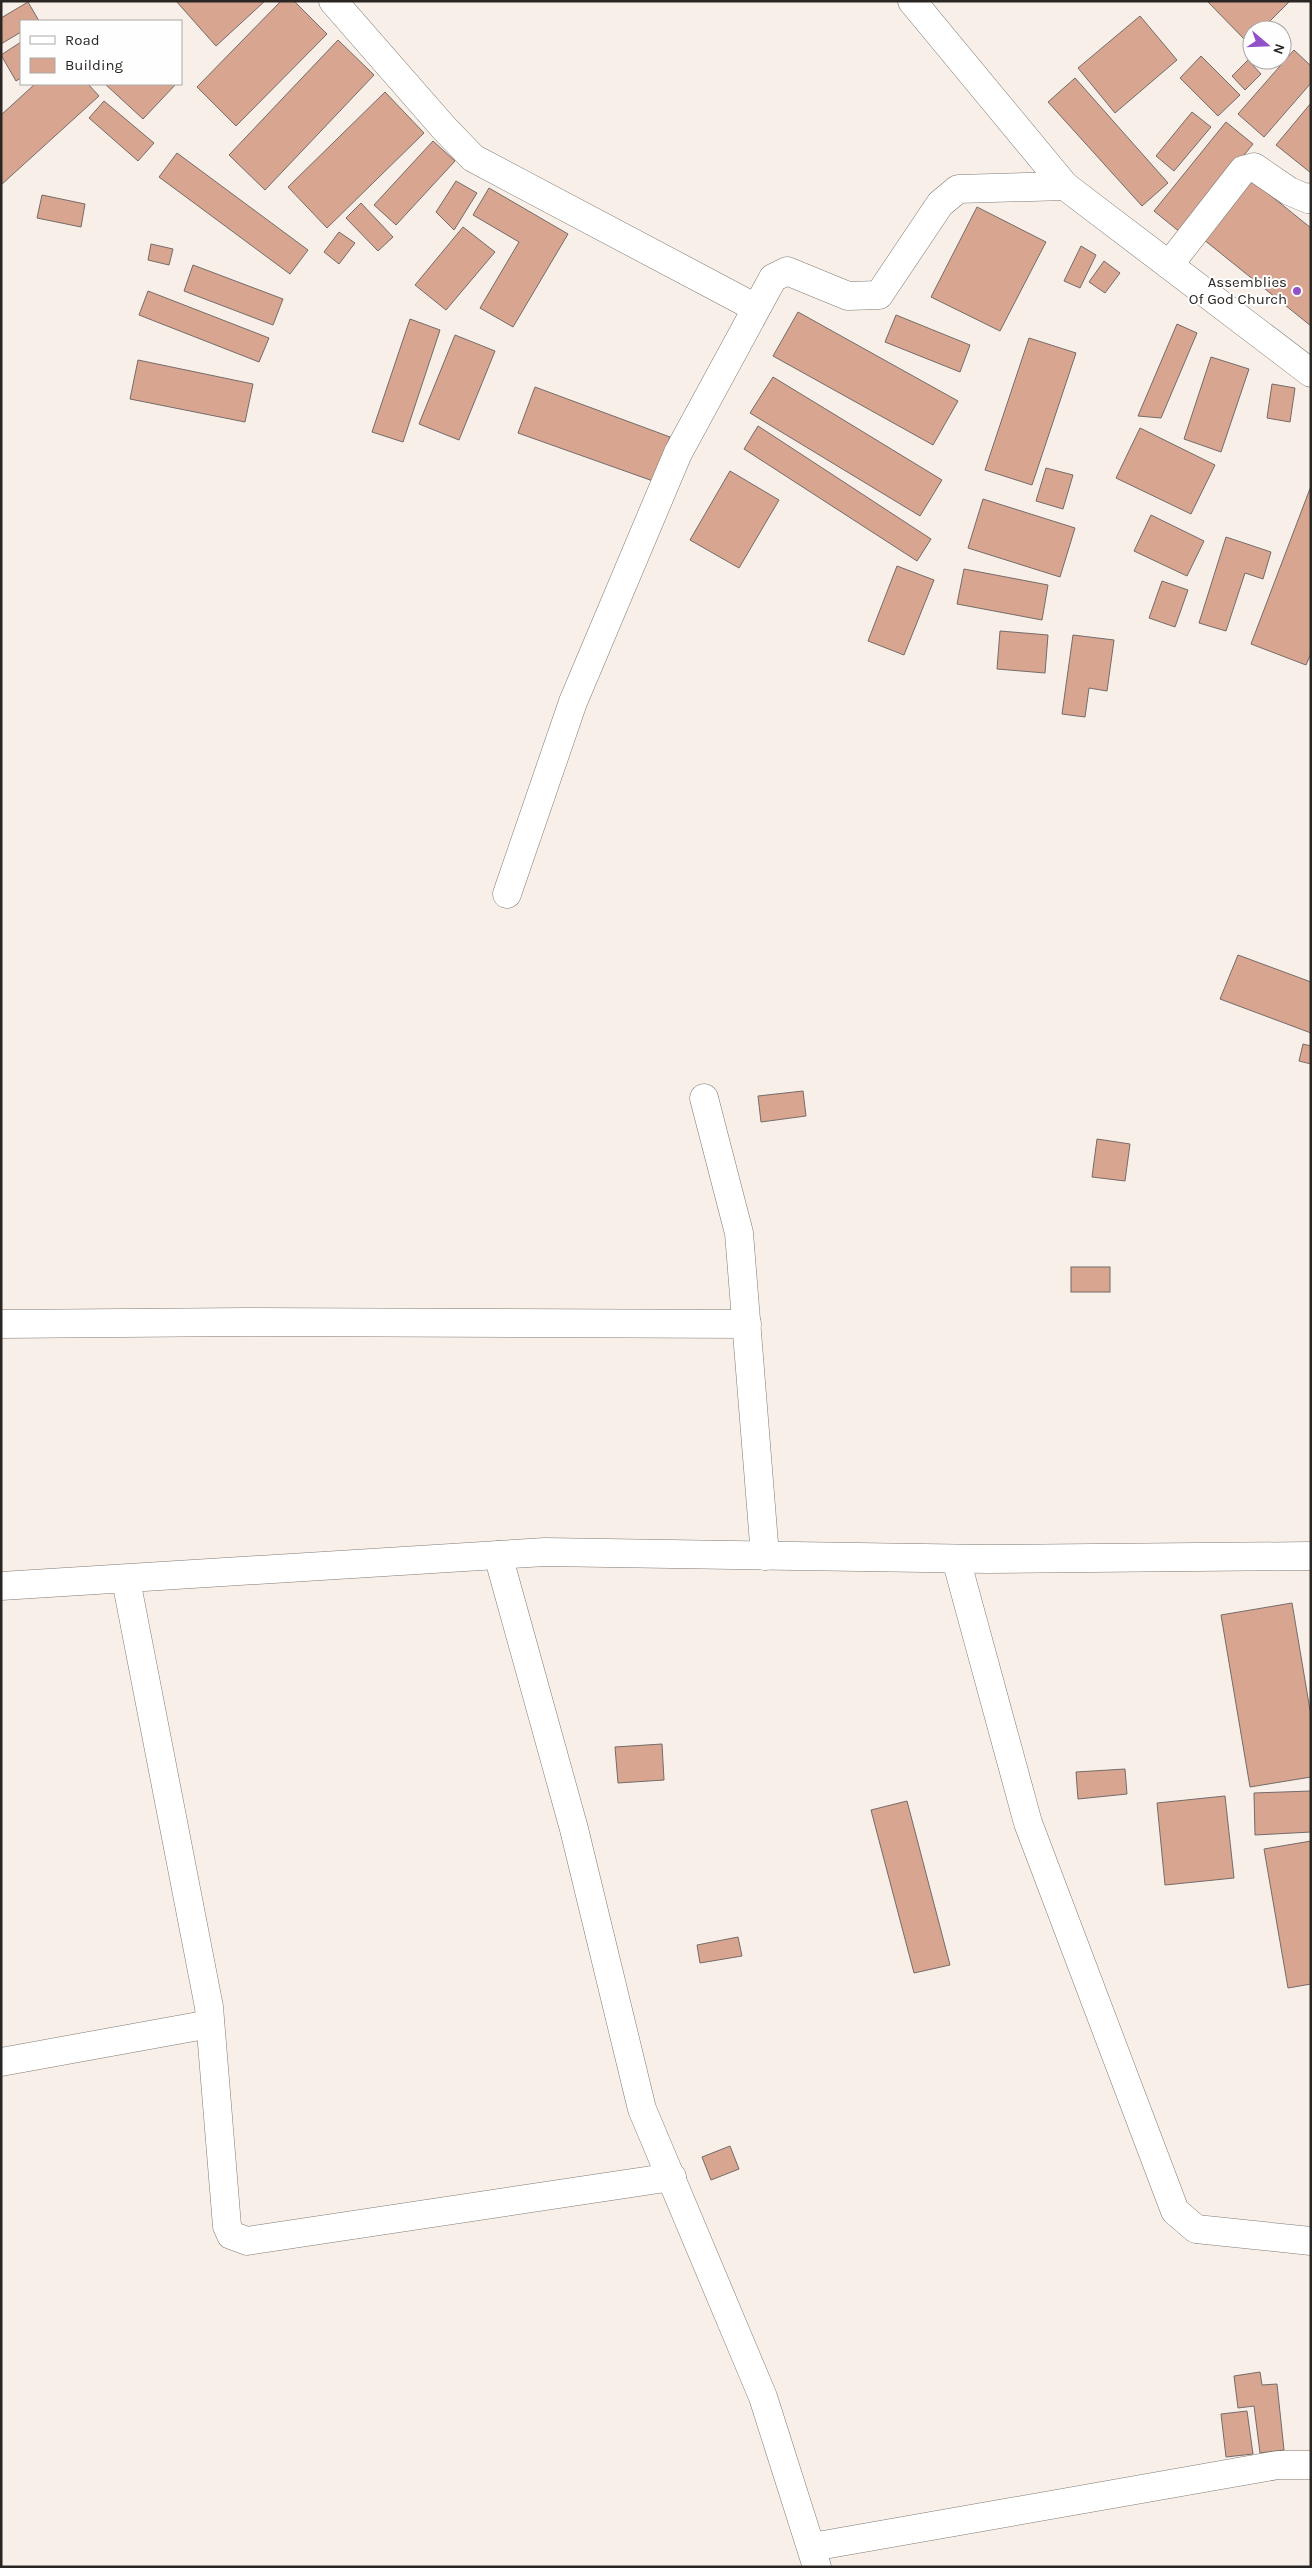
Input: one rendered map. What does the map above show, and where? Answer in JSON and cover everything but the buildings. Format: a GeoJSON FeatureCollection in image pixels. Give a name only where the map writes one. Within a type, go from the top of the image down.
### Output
{"type":"FeatureCollection","features":[{"type":"Feature","properties":{"kind":"street"},"geometry":{"type":"LineString","coordinates":[[333,1],[444,128],[473,158],[756,308]]}},
{"type":"Feature","properties":{"kind":"street"},"geometry":{"type":"LineString","coordinates":[[912,1],[1065,186],[1311,373]]}},
{"type":"Feature","properties":{"kind":"street"},"geometry":{"type":"LineString","coordinates":[[1169,265],[1244,170],[1254,167],[1289,191],[1308,199],[1311,197]]}},
{"type":"Feature","properties":{"kind":"street"},"geometry":{"type":"LineString","coordinates":[[507,894],[573,702],[678,453],[773,278],[787,270],[848,296],[879,295],[940,204],[958,188],[1065,186]]}},
{"type":"Feature","properties":{"kind":"street"},"geometry":{"type":"LineString","coordinates":[[704,1098],[739,1233],[766,1556]]}},
{"type":"Feature","properties":{"kind":"street"},"geometry":{"type":"LineString","coordinates":[[1,1324],[275,1322],[747,1324]]}},
{"type":"Feature","properties":{"kind":"street"},"geometry":{"type":"LineString","coordinates":[[1,1586],[126,1580],[545,1552],[956,1559],[1311,1556]]}},
{"type":"Feature","properties":{"kind":"street"},"geometry":{"type":"LineString","coordinates":[[498,1555],[574,1829],[642,2109],[763,2397],[815,2557],[1278,2466],[1311,2465]]}},
{"type":"Feature","properties":{"kind":"street"},"geometry":{"type":"LineString","coordinates":[[956,1559],[1028,1824],[1175,2211],[1196,2229],[1311,2241]]}},
{"type":"Feature","properties":{"kind":"street"},"geometry":{"type":"LineString","coordinates":[[126,1580],[210,2024],[226,2226],[231,2235],[246,2241],[672,2178]]}},
{"type":"Feature","properties":{"kind":"street"},"geometry":{"type":"LineString","coordinates":[[1,2062],[210,2024]]}},
{"type":"Feature","properties":{"kind":"place","name":"Assemblies Of God Church"},"geometry":{"type":"Point","coordinates":[1297,291]}}]}
